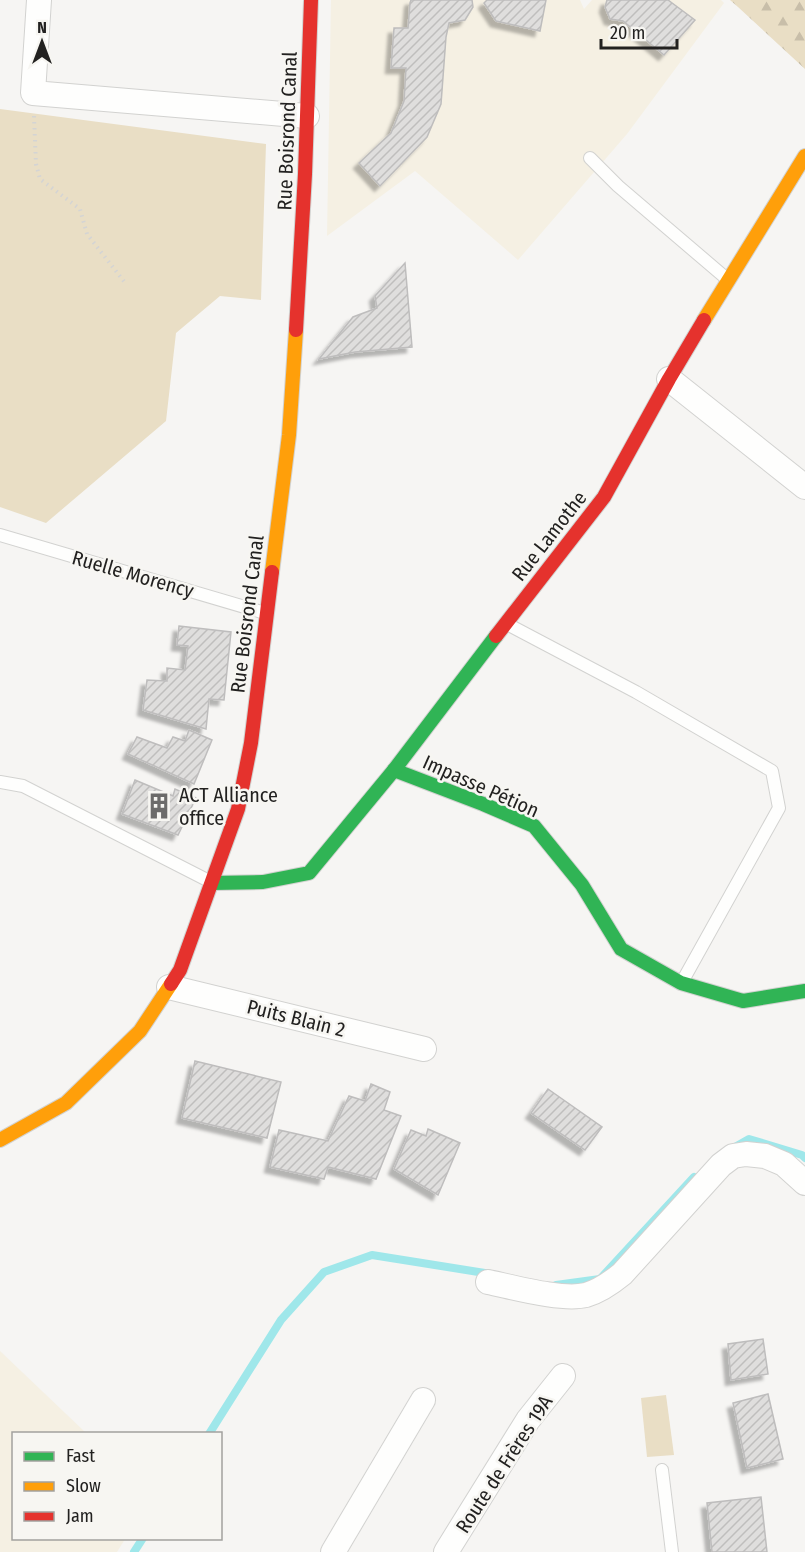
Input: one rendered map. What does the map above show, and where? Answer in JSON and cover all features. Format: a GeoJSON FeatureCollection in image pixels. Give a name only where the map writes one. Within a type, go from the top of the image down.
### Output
{"type":"FeatureCollection","features":[{"type":"Feature","properties":{"kind":"street"},"geometry":{"type":"LineString","coordinates":[[39,0],[33,93],[307,116]]}},
{"type":"Feature","properties":{"kind":"street","name":"Rue Boisrond Canal"},"geometry":{"type":"LineString","coordinates":[[0,1140],[66,1103],[140,1031],[180,970],[238,809],[251,742],[289,435],[299,292],[311,0]]}},
{"type":"Feature","properties":{"kind":"street","name":"Rue Lamothe"},"geometry":{"type":"LineString","coordinates":[[212,883],[263,882],[309,873],[394,770],[604,497],[669,379],[805,156]]}},
{"type":"Feature","properties":{"kind":"street"},"geometry":{"type":"LineString","coordinates":[[669,379],[805,487]]}},
{"type":"Feature","properties":{"kind":"street","name":"Impasse Pétion"},"geometry":{"type":"LineString","coordinates":[[394,770],[534,826],[582,885],[621,949],[681,983],[743,1001],[805,991]]}},
{"type":"Feature","properties":{"kind":"street","name":"Puits Blain 2"},"geometry":{"type":"LineString","coordinates":[[169,987],[424,1049]]}},
{"type":"Feature","properties":{"kind":"street"},"geometry":{"type":"LineString","coordinates":[[488,1282],[564,1297],[584,1296],[603,1289],[622,1274],[721,1165],[733,1156],[746,1154],[765,1156],[784,1164],[805,1184]]}},
{"type":"Feature","properties":{"kind":"street","name":"Route de Frères 19A"},"geometry":{"type":"LineString","coordinates":[[446,1552],[528,1420],[563,1377]]}},
{"type":"Feature","properties":{"kind":"street"},"geometry":{"type":"LineString","coordinates":[[333,1552],[423,1400]]}},
{"type":"Feature","properties":{"kind":"lane"},"geometry":{"type":"LineString","coordinates":[[590,158],[618,186],[728,280]]}},
{"type":"Feature","properties":{"kind":"lane","name":"Ruelle Morency"},"geometry":{"type":"LineString","coordinates":[[0,535],[266,613]]}},
{"type":"Feature","properties":{"kind":"lane"},"geometry":{"type":"LineString","coordinates":[[505,624],[636,692],[772,771],[779,808],[681,983]]}},
{"type":"Feature","properties":{"kind":"lane"},"geometry":{"type":"LineString","coordinates":[[0,782],[23,786],[212,883]]}},
{"type":"Feature","properties":{"kind":"lane"},"geometry":{"type":"LineString","coordinates":[[662,1470],[672,1552]]}},
{"type":"Feature","properties":{"kind":"path"},"geometry":{"type":"LineString","coordinates":[[33,93],[36,164],[40,180],[80,209],[87,234],[126,284]]}},
{"type":"Feature","properties":{"kind":"shaded area"},"geometry":{"type":"Polygon","coordinates":[[[331,0],[580,0],[584,9],[592,0],[721,0],[724,3],[627,134],[518,260],[415,171],[327,236],[331,0]]]}},
{"type":"Feature","properties":{"kind":"shaded area"},"geometry":{"type":"Polygon","coordinates":[[[0,1351],[85,1432],[12,1432],[12,1540],[124,1540],[117,1552],[0,1552],[0,1351]]]}},
{"type":"Feature","properties":{"kind":"green space"},"geometry":{"type":"Polygon","coordinates":[[[730,0],[805,0],[805,69],[738,7],[730,0]]]}},
{"type":"Feature","properties":{"kind":"green space"},"geometry":{"type":"Polygon","coordinates":[[[0,109],[266,144],[261,300],[220,296],[176,333],[166,421],[46,523],[0,507],[0,109]]]}},
{"type":"Feature","properties":{"kind":"green space"},"geometry":{"type":"Polygon","coordinates":[[[666,1395],[674,1455],[647,1457],[641,1398],[666,1395]]]}},
{"type":"Feature","properties":{"kind":"building"},"geometry":{"type":"Polygon","coordinates":[[[411,0],[472,0],[473,7],[465,20],[449,23],[441,104],[427,137],[380,186],[359,163],[391,133],[404,101],[406,68],[391,68],[394,28],[408,28],[411,0]]]}},
{"type":"Feature","properties":{"kind":"building"},"geometry":{"type":"Polygon","coordinates":[[[487,0],[546,0],[540,31],[496,21],[484,3],[487,0]]]}},
{"type":"Feature","properties":{"kind":"building"},"geometry":{"type":"Polygon","coordinates":[[[607,0],[668,0],[695,20],[664,55],[623,21],[610,19],[605,7],[607,0]]]}},
{"type":"Feature","properties":{"kind":"building"},"geometry":{"type":"Polygon","coordinates":[[[405,263],[412,347],[355,352],[319,359],[353,317],[377,308],[375,296],[405,263]]]}},
{"type":"Feature","properties":{"kind":"building"},"geometry":{"type":"Polygon","coordinates":[[[179,626],[231,632],[224,700],[209,699],[206,729],[143,710],[147,680],[167,681],[167,668],[185,670],[188,646],[177,645],[179,626]]]}},
{"type":"Feature","properties":{"kind":"building"},"geometry":{"type":"Polygon","coordinates":[[[189,730],[212,740],[194,784],[128,754],[137,737],[167,748],[173,737],[185,741],[189,730]]]}},
{"type":"Feature","properties":{"kind":"building","name":"ACT Alliance office"},"geometry":{"type":"Polygon","coordinates":[[[135,780],[173,796],[175,789],[196,798],[178,835],[122,814],[135,780]]]}},
{"type":"Feature","properties":{"kind":"building"},"geometry":{"type":"Polygon","coordinates":[[[195,1061],[281,1082],[267,1138],[182,1118],[195,1061]]]}},
{"type":"Feature","properties":{"kind":"building"},"geometry":{"type":"Polygon","coordinates":[[[371,1084],[390,1092],[384,1110],[401,1116],[376,1179],[328,1167],[324,1179],[270,1167],[279,1130],[328,1141],[349,1096],[365,1101],[371,1084]]]}},
{"type":"Feature","properties":{"kind":"building"},"geometry":{"type":"Polygon","coordinates":[[[548,1089],[602,1127],[585,1150],[531,1113],[548,1089]]]}},
{"type":"Feature","properties":{"kind":"building"},"geometry":{"type":"Polygon","coordinates":[[[428,1129],[460,1143],[438,1195],[394,1169],[411,1130],[426,1136],[428,1129]]]}},
{"type":"Feature","properties":{"kind":"building"},"geometry":{"type":"Polygon","coordinates":[[[763,1339],[768,1374],[731,1380],[728,1344],[763,1339]]]}},
{"type":"Feature","properties":{"kind":"building"},"geometry":{"type":"Polygon","coordinates":[[[768,1394],[783,1459],[747,1468],[733,1403],[768,1394]]]}},
{"type":"Feature","properties":{"kind":"building"},"geometry":{"type":"Polygon","coordinates":[[[761,1497],[767,1552],[712,1552],[707,1503],[761,1497]]]}},
{"type":"Feature","properties":{"kind":"waterway"},"geometry":{"type":"LineString","coordinates":[[735,1147],[749,1139],[802,1155],[805,1158]]}},
{"type":"Feature","properties":{"kind":"waterway"},"geometry":{"type":"LineString","coordinates":[[556,1285],[600,1279],[694,1177]]}},
{"type":"Feature","properties":{"kind":"waterway"},"geometry":{"type":"LineString","coordinates":[[210,1432],[281,1320],[324,1272],[372,1255],[491,1274]]}},
{"type":"Feature","properties":{"kind":"waterway"},"geometry":{"type":"LineString","coordinates":[[134,1552],[142,1540]]}},
{"type":"Feature","properties":{"kind":"traffic: fast"},"geometry":{"type":"LineString","coordinates":[[212,883],[263,882],[309,873],[394,770],[496,636]]}},
{"type":"Feature","properties":{"kind":"traffic: fast"},"geometry":{"type":"LineString","coordinates":[[394,770],[534,826],[582,885],[621,949],[681,983],[743,1001],[805,991]]}},
{"type":"Feature","properties":{"kind":"traffic: slow"},"geometry":{"type":"LineString","coordinates":[[704,320],[805,156]]}},
{"type":"Feature","properties":{"kind":"traffic: slow"},"geometry":{"type":"LineString","coordinates":[[272,572],[289,435],[296,330]]}},
{"type":"Feature","properties":{"kind":"traffic: slow"},"geometry":{"type":"LineString","coordinates":[[0,1140],[66,1103],[140,1031],[171,984]]}},
{"type":"Feature","properties":{"kind":"traffic: jam"},"geometry":{"type":"LineString","coordinates":[[296,330],[305,174],[311,0]]}},
{"type":"Feature","properties":{"kind":"traffic: jam"},"geometry":{"type":"LineString","coordinates":[[496,636],[604,497],[704,320]]}},
{"type":"Feature","properties":{"kind":"traffic: jam"},"geometry":{"type":"LineString","coordinates":[[171,984],[180,970],[238,809],[251,743],[272,572]]}},
{"type":"Feature","properties":{"kind":"place","name":"ACT Alliance office"},"geometry":{"type":"Point","coordinates":[159,806]}}]}
